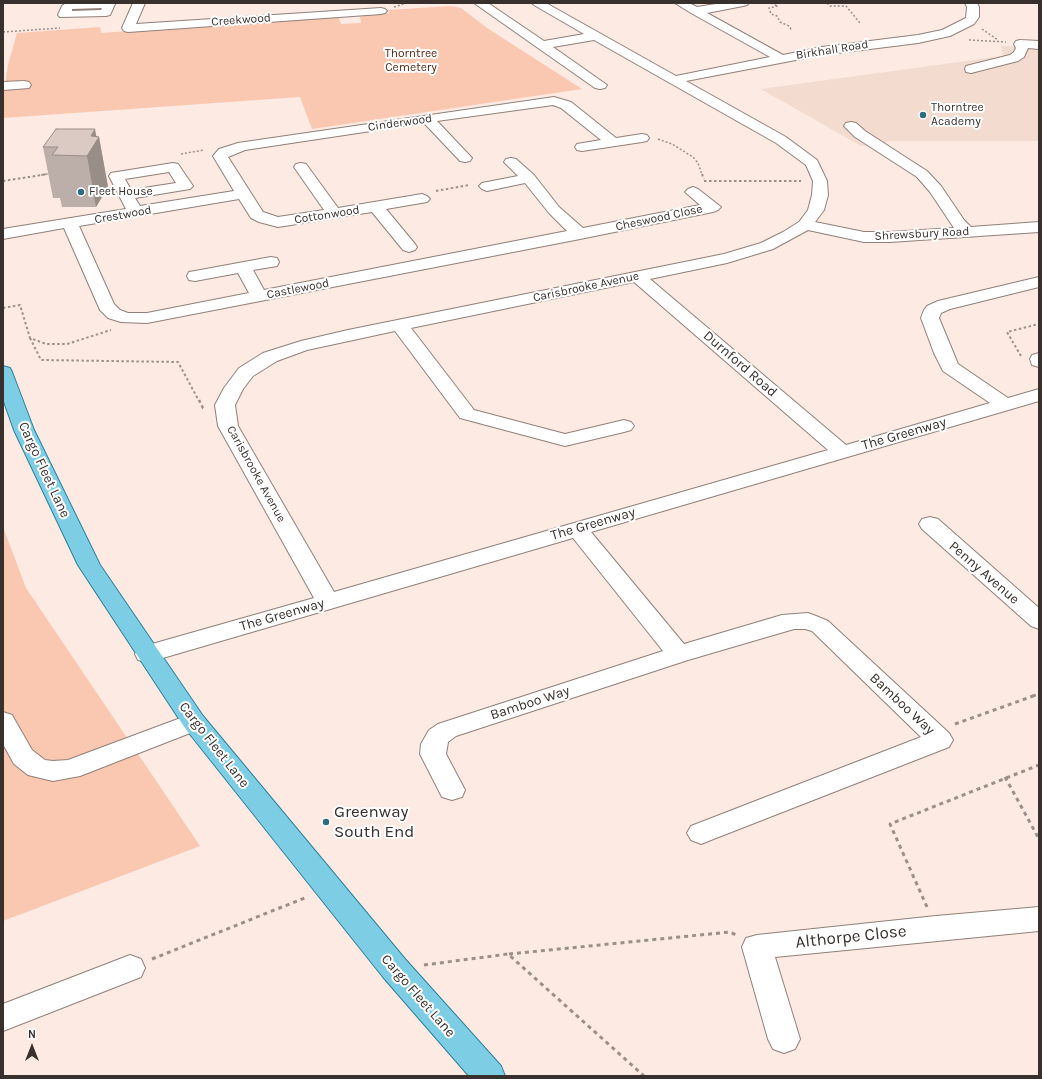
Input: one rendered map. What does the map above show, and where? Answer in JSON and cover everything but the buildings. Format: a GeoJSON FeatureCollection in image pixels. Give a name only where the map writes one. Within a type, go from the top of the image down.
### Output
{"type":"FeatureCollection","features":[{"type":"Feature","properties":{"kind":"main road","name":"Cargo Fleet Lane"},"geometry":{"type":"LineString","coordinates":[[3,372],[24,430],[88,565],[147,654],[194,722],[327,888],[394,968],[489,1076]]}},
{"type":"Feature","properties":{"kind":"street","name":"Creekwood"},"geometry":{"type":"LineString","coordinates":[[139,3],[128,28],[381,11]]}},
{"type":"Feature","properties":{"kind":"street"},"geometry":{"type":"LineString","coordinates":[[480,3],[600,85]]}},
{"type":"Feature","properties":{"kind":"street","name":"Carisbrooke Avenue"},"geometry":{"type":"LineString","coordinates":[[328,602],[228,426],[225,405],[234,388],[246,372],[270,357],[301,346],[727,258],[767,246],[789,236],[805,225],[816,210],[820,195],[820,181],[812,163],[781,140],[538,3]]}},
{"type":"Feature","properties":{"kind":"street"},"geometry":{"type":"LineString","coordinates":[[681,3],[780,58]]}},
{"type":"Feature","properties":{"kind":"street"},"geometry":{"type":"LineString","coordinates":[[695,11],[743,3]]}},
{"type":"Feature","properties":{"kind":"street"},"geometry":{"type":"LineString","coordinates":[[970,21],[973,16],[974,7],[971,3]]}},
{"type":"Feature","properties":{"kind":"street","name":"Birkhall Road"},"geometry":{"type":"LineString","coordinates":[[673,80],[780,58],[855,46],[918,39],[946,33],[970,21]]}},
{"type":"Feature","properties":{"kind":"street"},"geometry":{"type":"LineString","coordinates":[[542,45],[595,36]]}},
{"type":"Feature","properties":{"kind":"street"},"geometry":{"type":"LineString","coordinates":[[971,69],[1014,58],[1020,54],[1022,48],[1020,44],[1039,45]]}},
{"type":"Feature","properties":{"kind":"street"},"geometry":{"type":"LineString","coordinates":[[3,86],[24,85]]}},
{"type":"Feature","properties":{"kind":"street","name":"Cinderwood"},"geometry":{"type":"LineString","coordinates":[[243,194],[220,156],[224,152],[243,146],[540,102],[554,101],[566,105],[613,142]]}},
{"type":"Feature","properties":{"kind":"street"},"geometry":{"type":"LineString","coordinates":[[427,119],[465,158]]}},
{"type":"Feature","properties":{"kind":"street"},"geometry":{"type":"LineString","coordinates":[[851,126],[860,134],[922,174],[936,189],[958,223],[967,232]]}},
{"type":"Feature","properties":{"kind":"street"},"geometry":{"type":"LineString","coordinates":[[582,147],[642,138]]}},
{"type":"Feature","properties":{"kind":"street"},"geometry":{"type":"LineString","coordinates":[[511,162],[538,188],[554,210],[580,234]]}},
{"type":"Feature","properties":{"kind":"street"},"geometry":{"type":"LineString","coordinates":[[301,167],[335,214]]}},
{"type":"Feature","properties":{"kind":"street"},"geometry":{"type":"LineString","coordinates":[[487,186],[529,178]]}},
{"type":"Feature","properties":{"kind":"street","name":"Cheswood Close"},"geometry":{"type":"LineString","coordinates":[[580,234],[713,208],[693,192]]}},
{"type":"Feature","properties":{"kind":"street","name":"Crestwood"},"geometry":{"type":"LineString","coordinates":[[3,234],[243,194]]}},
{"type":"Feature","properties":{"kind":"street","name":"Cottonwood"},"geometry":{"type":"LineString","coordinates":[[243,194],[257,215],[265,219],[278,222],[422,199]]}},
{"type":"Feature","properties":{"kind":"street"},"geometry":{"type":"LineString","coordinates":[[126,195],[136,212]]}},
{"type":"Feature","properties":{"kind":"street"},"geometry":{"type":"LineString","coordinates":[[376,207],[409,248]]}},
{"type":"Feature","properties":{"kind":"street","name":"Castlewood"},"geometry":{"type":"LineString","coordinates":[[70,223],[106,306],[114,314],[128,318],[147,318],[580,234]]}},
{"type":"Feature","properties":{"kind":"street","name":"Shrewsbury Road"},"geometry":{"type":"LineString","coordinates":[[805,225],[864,237],[890,238],[1039,227]]}},
{"type":"Feature","properties":{"kind":"street"},"geometry":{"type":"LineString","coordinates":[[195,276],[271,262]]}},
{"type":"Feature","properties":{"kind":"street"},"geometry":{"type":"LineString","coordinates":[[243,267],[259,296]]}},
{"type":"Feature","properties":{"kind":"street","name":"Durnford Road"},"geometry":{"type":"LineString","coordinates":[[638,277],[841,451]]}},
{"type":"Feature","properties":{"kind":"street"},"geometry":{"type":"LineString","coordinates":[[1005,405],[950,367],[930,318],[933,310],[944,306],[1039,282]]}},
{"type":"Feature","properties":{"kind":"street"},"geometry":{"type":"LineString","coordinates":[[400,325],[468,414],[565,440],[624,426]]}},
{"type":"Feature","properties":{"kind":"street","name":"The Greenway"},"geometry":{"type":"LineString","coordinates":[[147,654],[841,451],[1039,395]]}},
{"type":"Feature","properties":{"kind":"street","name":"Penny Avenue"},"geometry":{"type":"LineString","coordinates":[[930,524],[1039,621]]}},
{"type":"Feature","properties":{"kind":"street"},"geometry":{"type":"LineString","coordinates":[[577,529],[678,654]]}},
{"type":"Feature","properties":{"kind":"street","name":"Bamboo Way"},"geometry":{"type":"LineString","coordinates":[[452,790],[433,754],[434,744],[438,736],[447,730],[678,654],[782,623],[794,621],[808,621],[820,626],[940,740],[701,833]]}},
{"type":"Feature","properties":{"kind":"street"},"geometry":{"type":"LineString","coordinates":[[3,722],[23,757],[37,768],[53,771],[71,769],[194,722]]}},
{"type":"Feature","properties":{"kind":"street","name":"Althorpe Close"},"geometry":{"type":"LineString","coordinates":[[757,947],[936,928],[1039,919]]}},
{"type":"Feature","properties":{"kind":"street"},"geometry":{"type":"LineString","coordinates":[[757,947],[784,1038]]}},
{"type":"Feature","properties":{"kind":"street"},"geometry":{"type":"LineString","coordinates":[[3,1018],[130,968]]}},
{"type":"Feature","properties":{"kind":"path"},"geometry":{"type":"LineString","coordinates":[[771,3],[778,6],[769,8],[771,14],[777,16],[780,22],[789,26],[792,31]]}},
{"type":"Feature","properties":{"kind":"path"},"geometry":{"type":"LineString","coordinates":[[827,3],[830,6],[846,6],[860,23]]}},
{"type":"Feature","properties":{"kind":"path"},"geometry":{"type":"LineString","coordinates":[[970,21],[998,40],[1020,44]]}},
{"type":"Feature","properties":{"kind":"path"},"geometry":{"type":"LineString","coordinates":[[968,40],[996,40],[1020,44]]}},
{"type":"Feature","properties":{"kind":"path"},"geometry":{"type":"LineString","coordinates":[[642,138],[658,139],[672,144],[683,151],[698,163],[705,180]]}},
{"type":"Feature","properties":{"kind":"path"},"geometry":{"type":"LineString","coordinates":[[705,180],[820,181]]}},
{"type":"Feature","properties":{"kind":"path"},"geometry":{"type":"LineString","coordinates":[[693,192],[700,187],[705,180]]}},
{"type":"Feature","properties":{"kind":"path"},"geometry":{"type":"LineString","coordinates":[[422,199],[426,192],[478,184],[487,186]]}},
{"type":"Feature","properties":{"kind":"path"},"geometry":{"type":"LineString","coordinates":[[3,308],[20,305],[30,338],[41,360],[178,362],[203,408],[225,405]]}},
{"type":"Feature","properties":{"kind":"path"},"geometry":{"type":"LineString","coordinates":[[30,338],[46,344],[66,344],[81,341],[147,318]]}},
{"type":"Feature","properties":{"kind":"path"},"geometry":{"type":"LineString","coordinates":[[1033,359],[1008,332],[1039,324]]}},
{"type":"Feature","properties":{"kind":"path"},"geometry":{"type":"LineString","coordinates":[[932,732],[1039,694]]}},
{"type":"Feature","properties":{"kind":"path"},"geometry":{"type":"LineString","coordinates":[[936,928],[890,824],[1039,764]]}},
{"type":"Feature","properties":{"kind":"path"},"geometry":{"type":"LineString","coordinates":[[1006,777],[1039,839]]}},
{"type":"Feature","properties":{"kind":"path"},"geometry":{"type":"LineString","coordinates":[[130,968],[327,888]]}},
{"type":"Feature","properties":{"kind":"path"},"geometry":{"type":"LineString","coordinates":[[394,968],[508,954],[730,932],[757,947]]}},
{"type":"Feature","properties":{"kind":"path"},"geometry":{"type":"LineString","coordinates":[[508,954],[644,1076]]}},
{"type":"Feature","properties":{"kind":"shaded area","name":"Thorntree Academy"},"geometry":{"type":"Polygon","coordinates":[[[1001,46],[1039,47],[1039,141],[889,141],[883,144],[861,146],[761,89],[1003,56],[1001,46]]]}},
{"type":"Feature","properties":{"kind":"green space","name":"Thorntree Cemetery"},"geometry":{"type":"Polygon","coordinates":[[[450,6],[461,8],[487,28],[582,89],[312,129],[300,97],[3,118],[3,97],[8,65],[17,33],[100,27],[101,33],[330,17],[339,18],[341,24],[361,23],[360,17],[389,13],[388,10],[450,6]]]}},
{"type":"Feature","properties":{"kind":"green space"},"geometry":{"type":"Polygon","coordinates":[[[3,527],[26,588],[200,846],[3,921],[3,527]]]}},
{"type":"Feature","properties":{"kind":"place","name":"Thorntree Academy"},"geometry":{"type":"Point","coordinates":[923,115]}},
{"type":"Feature","properties":{"kind":"place","name":"Fleet House"},"geometry":{"type":"Point","coordinates":[81,192]}},
{"type":"Feature","properties":{"kind":"place","name":"Greenway South End"},"geometry":{"type":"Point","coordinates":[326,822]}}]}
